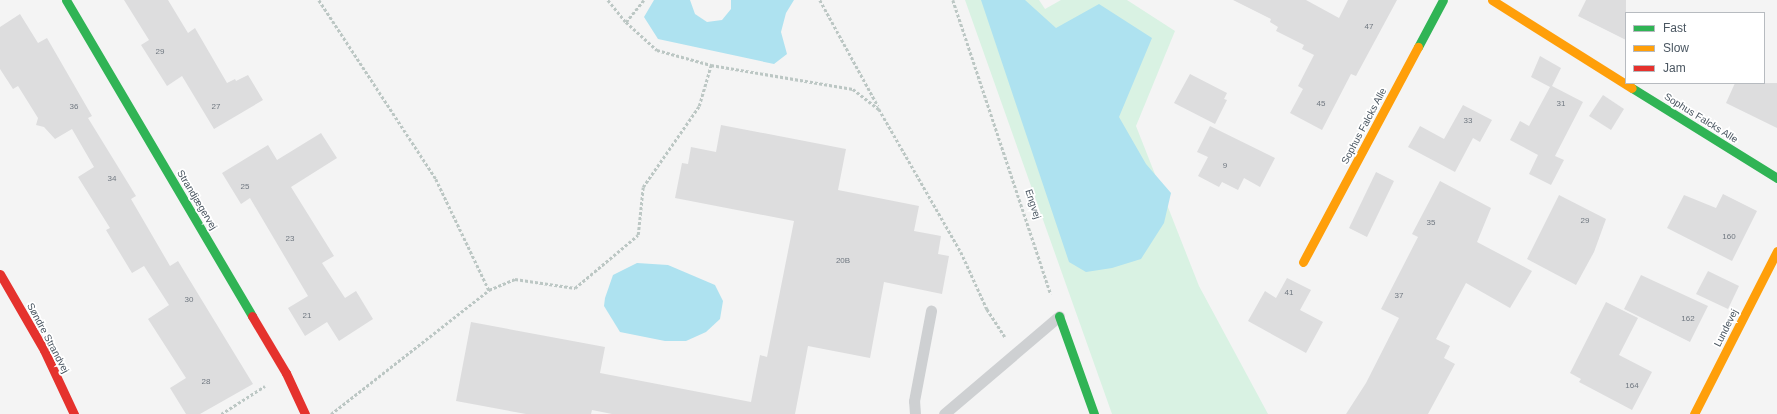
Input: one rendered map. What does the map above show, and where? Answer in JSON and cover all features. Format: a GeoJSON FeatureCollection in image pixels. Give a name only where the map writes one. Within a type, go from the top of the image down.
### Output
{"type":"FeatureCollection","features":[{"type":"Feature","properties":{"kind":"street","name":"Strandjægervej"},"geometry":{"type":"LineString","coordinates":[[66,0],[286,373],[305,414]]}},
{"type":"Feature","properties":{"kind":"street","name":"Sophus Falcks Alle"},"geometry":{"type":"LineString","coordinates":[[1303,262],[1443,0]]}},
{"type":"Feature","properties":{"kind":"street","name":"Sophus Falcks Alle"},"geometry":{"type":"LineString","coordinates":[[1492,0],[1625,83]]}},
{"type":"Feature","properties":{"kind":"street","name":"Sophus Falcks Alle"},"geometry":{"type":"LineString","coordinates":[[1626,84],[1777,178]]}},
{"type":"Feature","properties":{"kind":"street","name":"Lundevej"},"geometry":{"type":"LineString","coordinates":[[1694,414],[1777,251]]}},
{"type":"Feature","properties":{"kind":"street","name":"Søndre Strandvej"},"geometry":{"type":"LineString","coordinates":[[0,274],[44,350],[74,414]]}},
{"type":"Feature","properties":{"kind":"street"},"geometry":{"type":"LineString","coordinates":[[1059,316],[1094,414]]}},
{"type":"Feature","properties":{"kind":"lane"},"geometry":{"type":"LineString","coordinates":[[915,414],[914,401],[932,311]]}},
{"type":"Feature","properties":{"kind":"lane"},"geometry":{"type":"LineString","coordinates":[[944,414],[1059,316]]}},
{"type":"Feature","properties":{"kind":"path"},"geometry":{"type":"LineString","coordinates":[[319,0],[436,179],[488,290]]}},
{"type":"Feature","properties":{"kind":"path"},"geometry":{"type":"LineString","coordinates":[[608,0],[626,22],[657,50],[711,65],[853,89],[879,109]]}},
{"type":"Feature","properties":{"kind":"path"},"geometry":{"type":"LineString","coordinates":[[626,22],[644,0]]}},
{"type":"Feature","properties":{"kind":"path"},"geometry":{"type":"LineString","coordinates":[[820,0],[879,109],[961,252],[987,309],[1015,352]]}},
{"type":"Feature","properties":{"kind":"path","name":"Engvej"},"geometry":{"type":"LineString","coordinates":[[953,0],[1059,316]]}},
{"type":"Feature","properties":{"kind":"path"},"geometry":{"type":"LineString","coordinates":[[331,414],[488,290],[515,279],[575,288],[638,235],[643,187],[699,106],[711,65]]}},
{"type":"Feature","properties":{"kind":"path"},"geometry":{"type":"LineString","coordinates":[[221,414],[286,373]]}},
{"type":"Feature","properties":{"kind":"green space"},"geometry":{"type":"Polygon","coordinates":[[[965,0],[1039,0],[1045,9],[1061,0],[1127,0],[1175,31],[1136,126],[1199,286],[1268,414],[1112,414],[965,0]]]}},
{"type":"Feature","properties":{"kind":"water"},"geometry":{"type":"Polygon","coordinates":[[[654,0],[690,0],[695,14],[707,22],[722,20],[731,9],[731,0],[794,0],[786,13],[781,32],[787,54],[774,64],[658,39],[644,17],[654,0]]]}},
{"type":"Feature","properties":{"kind":"water"},"geometry":{"type":"Polygon","coordinates":[[[981,0],[1025,0],[1056,28],[1099,4],[1152,38],[1119,117],[1146,164],[1171,193],[1164,223],[1141,259],[1112,268],[1086,272],[1069,262],[981,0]]]}},
{"type":"Feature","properties":{"kind":"water"},"geometry":{"type":"Polygon","coordinates":[[[637,263],[668,265],[715,285],[723,301],[720,319],[706,332],[686,341],[665,341],[620,332],[604,306],[605,298],[613,275],[637,263]]]}},
{"type":"Feature","properties":{"kind":"building"},"geometry":{"type":"Polygon","coordinates":[[[124,0],[168,0],[188,33],[195,28],[227,83],[235,79],[236,81],[248,75],[263,100],[214,129],[182,76],[167,86],[141,45],[149,40],[124,0]]]}},
{"type":"Feature","properties":{"kind":"building"},"geometry":{"type":"Polygon","coordinates":[[[1233,0],[1306,0],[1339,18],[1348,0],[1397,0],[1356,76],[1351,74],[1322,130],[1290,113],[1303,89],[1298,86],[1314,55],[1302,49],[1304,45],[1276,31],[1278,27],[1270,22],[1271,19],[1233,0]]]}},
{"type":"Feature","properties":{"kind":"building"},"geometry":{"type":"Polygon","coordinates":[[[1586,0],[1626,0],[1625,40],[1578,16],[1586,0]]]}},
{"type":"Feature","properties":{"kind":"building"},"geometry":{"type":"Polygon","coordinates":[[[20,14],[38,43],[47,38],[92,116],[88,118],[136,196],[131,199],[170,266],[178,261],[253,384],[200,414],[186,414],[170,388],[186,378],[148,319],[169,305],[144,266],[132,273],[106,230],[110,228],[78,177],[94,167],[72,129],[55,139],[44,127],[36,125],[38,118],[18,86],[13,89],[0,69],[0,27],[20,14]]]}},
{"type":"Feature","properties":{"kind":"building"},"geometry":{"type":"Polygon","coordinates":[[[1540,56],[1561,68],[1552,86],[1583,102],[1555,156],[1564,160],[1551,185],[1529,174],[1538,155],[1510,140],[1520,121],[1529,126],[1550,87],[1531,77],[1540,56]]]}},
{"type":"Feature","properties":{"kind":"building"},"geometry":{"type":"Polygon","coordinates":[[[1190,74],[1227,93],[1224,99],[1227,100],[1215,124],[1174,103],[1190,74]]]}},
{"type":"Feature","properties":{"kind":"building"},"geometry":{"type":"Polygon","coordinates":[[[1777,83],[1777,128],[1726,103],[1735,84],[1777,83]]]}},
{"type":"Feature","properties":{"kind":"building"},"geometry":{"type":"Polygon","coordinates":[[[1603,95],[1624,109],[1611,130],[1589,116],[1603,95]]]}},
{"type":"Feature","properties":{"kind":"building"},"geometry":{"type":"Polygon","coordinates":[[[1463,105],[1492,120],[1480,142],[1473,138],[1455,172],[1408,147],[1420,126],[1444,139],[1463,105]]]}},
{"type":"Feature","properties":{"kind":"building"},"geometry":{"type":"Polygon","coordinates":[[[721,125],[846,149],[838,190],[919,206],[914,231],[941,236],[938,254],[949,256],[942,294],[884,282],[870,358],[808,346],[795,414],[612,414],[592,410],[591,414],[526,414],[456,401],[471,322],[605,347],[600,373],[751,402],[760,355],[767,357],[794,221],[675,198],[682,163],[688,164],[691,147],[716,152],[721,125]]]}},
{"type":"Feature","properties":{"kind":"building"},"geometry":{"type":"Polygon","coordinates":[[[1210,126],[1275,158],[1260,187],[1244,178],[1238,190],[1222,182],[1219,187],[1198,176],[1208,157],[1197,152],[1210,126]]]}},
{"type":"Feature","properties":{"kind":"building"},"geometry":{"type":"Polygon","coordinates":[[[321,133],[337,158],[291,187],[334,256],[322,263],[345,298],[356,291],[373,319],[339,341],[327,322],[305,336],[288,308],[308,296],[250,198],[241,204],[222,173],[268,145],[277,160],[321,133]]]}},
{"type":"Feature","properties":{"kind":"building"},"geometry":{"type":"Polygon","coordinates":[[[1376,172],[1394,181],[1367,237],[1349,228],[1376,172]]]}},
{"type":"Feature","properties":{"kind":"building"},"geometry":{"type":"Polygon","coordinates":[[[1440,181],[1491,208],[1477,242],[1532,271],[1510,308],[1466,283],[1436,339],[1450,346],[1444,358],[1455,364],[1428,414],[1346,414],[1366,383],[1399,318],[1381,309],[1418,237],[1412,234],[1440,181]]]}},
{"type":"Feature","properties":{"kind":"building"},"geometry":{"type":"Polygon","coordinates":[[[1723,194],[1757,211],[1732,261],[1667,228],[1684,195],[1716,208],[1723,194]]]}},
{"type":"Feature","properties":{"kind":"building"},"geometry":{"type":"Polygon","coordinates":[[[1559,195],[1606,219],[1594,252],[1576,285],[1527,259],[1559,195]]]}},
{"type":"Feature","properties":{"kind":"building"},"geometry":{"type":"Polygon","coordinates":[[[1708,271],[1739,286],[1728,309],[1696,294],[1708,271]]]}},
{"type":"Feature","properties":{"kind":"building"},"geometry":{"type":"Polygon","coordinates":[[[1641,275],[1708,306],[1690,342],[1624,309],[1641,275]]]}},
{"type":"Feature","properties":{"kind":"building"},"geometry":{"type":"Polygon","coordinates":[[[1287,278],[1311,290],[1300,310],[1323,322],[1306,353],[1248,321],[1265,291],[1276,298],[1287,278]]]}},
{"type":"Feature","properties":{"kind":"building"},"geometry":{"type":"Polygon","coordinates":[[[1606,302],[1638,318],[1619,355],[1652,372],[1632,410],[1579,382],[1581,379],[1570,373],[1606,302]]]}},
{"type":"Feature","properties":{"kind":"traffic: fast"},"geometry":{"type":"LineString","coordinates":[[66,0],[252,316]]}},
{"type":"Feature","properties":{"kind":"traffic: fast"},"geometry":{"type":"LineString","coordinates":[[1418,47],[1443,0]]}},
{"type":"Feature","properties":{"kind":"traffic: fast"},"geometry":{"type":"LineString","coordinates":[[1632,88],[1777,178]]}},
{"type":"Feature","properties":{"kind":"traffic: fast"},"geometry":{"type":"LineString","coordinates":[[1059,316],[1094,414]]}},
{"type":"Feature","properties":{"kind":"traffic: slow"},"geometry":{"type":"LineString","coordinates":[[1492,0],[1625,84]]}},
{"type":"Feature","properties":{"kind":"traffic: slow"},"geometry":{"type":"LineString","coordinates":[[1303,262],[1418,47]]}},
{"type":"Feature","properties":{"kind":"traffic: slow"},"geometry":{"type":"LineString","coordinates":[[1626,84],[1632,88]]}},
{"type":"Feature","properties":{"kind":"traffic: slow"},"geometry":{"type":"LineString","coordinates":[[1694,414],[1777,251]]}},
{"type":"Feature","properties":{"kind":"traffic: jam"},"geometry":{"type":"LineString","coordinates":[[0,274],[44,350],[74,414]]}},
{"type":"Feature","properties":{"kind":"traffic: jam"},"geometry":{"type":"LineString","coordinates":[[252,316],[286,373],[305,414]]}}]}
